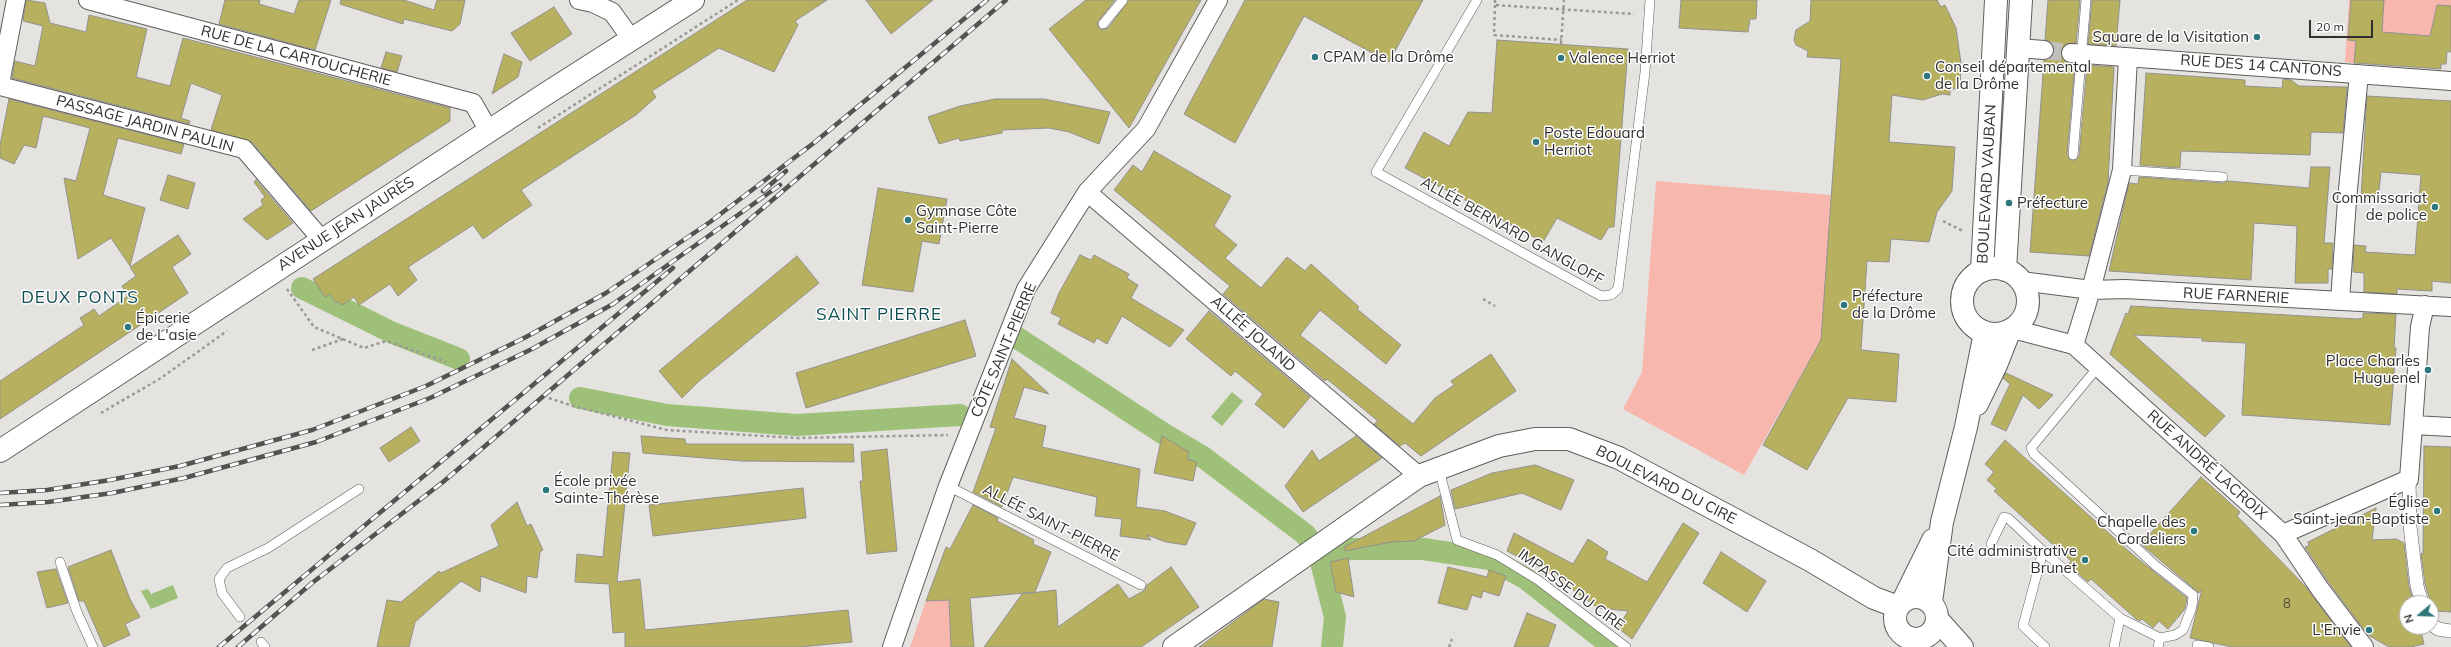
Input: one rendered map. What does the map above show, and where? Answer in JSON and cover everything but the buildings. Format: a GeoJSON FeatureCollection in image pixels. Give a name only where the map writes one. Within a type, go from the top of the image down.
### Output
{"type":"FeatureCollection","features":[{"type":"Feature","properties":{"kind":"main road","name":"AVENUE JEAN JAURÈS"},"geometry":{"type":"LineString","coordinates":[[0,451],[275,270],[693,0]]}},
{"type":"Feature","properties":{"kind":"main road","name":"BOULEVARD VAUBAN"},"geometry":{"type":"LineString","coordinates":[[1982,271],[1996,0]]}},
{"type":"Feature","properties":{"kind":"main road","name":"BOULEVARD VAUBAN"},"geometry":{"type":"LineString","coordinates":[[2013,276],[2018,48],[2021,0]]}},
{"type":"Feature","properties":{"kind":"main road"},"geometry":{"type":"LineString","coordinates":[[1997,268],[2013,276],[2026,291],[2026,312],[2021,322],[2011,330],[2001,334],[1985,333],[1969,321],[1962,303],[1967,284],[1982,271],[1997,268]]}},
{"type":"Feature","properties":{"kind":"main road"},"geometry":{"type":"LineString","coordinates":[[1966,427],[2011,330]]}},
{"type":"Feature","properties":{"kind":"main road"},"geometry":{"type":"LineString","coordinates":[[1935,626],[1942,522],[1966,427],[1985,333]]}},
{"type":"Feature","properties":{"kind":"main road","name":"BOULEVARD DU CIRE"},"geometry":{"type":"LineString","coordinates":[[1174,647],[1419,476],[1499,446],[1535,439],[1576,441],[1619,458],[1810,560],[1874,598],[1901,604]]}},
{"type":"Feature","properties":{"kind":"main road"},"geometry":{"type":"LineString","coordinates":[[1935,626],[1915,639],[1902,634],[1895,621],[1901,604],[1942,522]]}},
{"type":"Feature","properties":{"kind":"main road"},"geometry":{"type":"LineString","coordinates":[[1901,604],[1917,597],[1935,626],[1962,647]]}},
{"type":"Feature","properties":{"kind":"street"},"geometry":{"type":"LineString","coordinates":[[0,85],[16,0]]}},
{"type":"Feature","properties":{"kind":"street","name":"RUE DE LA CARTOUCHERIE"},"geometry":{"type":"LineString","coordinates":[[88,0],[473,103],[489,131]]}},
{"type":"Feature","properties":{"kind":"street"},"geometry":{"type":"LineString","coordinates":[[579,0],[593,3],[612,12],[632,40]]}},
{"type":"Feature","properties":{"kind":"street","name":"CÔTE SAINT-PIERRE"},"geometry":{"type":"LineString","coordinates":[[892,647],[948,486],[1026,289],[1088,192],[1146,129],[1218,0]]}},
{"type":"Feature","properties":{"kind":"street"},"geometry":{"type":"LineString","coordinates":[[2018,48],[2044,50]]}},
{"type":"Feature","properties":{"kind":"street","name":"RUE DES 14 CANTONS"},"geometry":{"type":"LineString","coordinates":[[2077,53],[2451,81]]}},
{"type":"Feature","properties":{"kind":"street"},"geometry":{"type":"LineString","coordinates":[[2074,345],[2122,170],[2128,58]]}},
{"type":"Feature","properties":{"kind":"street"},"geometry":{"type":"LineString","coordinates":[[2340,301],[2347,200],[2359,74]]}},
{"type":"Feature","properties":{"kind":"street","name":"PASSAGE JARDIN PAULIN"},"geometry":{"type":"LineString","coordinates":[[0,85],[244,150],[322,240]]}},
{"type":"Feature","properties":{"kind":"street","name":"ALLÉE JOLAND"},"geometry":{"type":"LineString","coordinates":[[1088,192],[1419,476]]}},
{"type":"Feature","properties":{"kind":"street","name":"RUE FARNERIE"},"geometry":{"type":"LineString","coordinates":[[2013,276],[2090,290],[2125,289],[2451,307]]}},
{"type":"Feature","properties":{"kind":"street"},"geometry":{"type":"LineString","coordinates":[[2420,595],[2417,586],[2410,526],[2409,479],[2420,327],[2425,305]]}},
{"type":"Feature","properties":{"kind":"street","name":"RUE ANDRÉ LACROIX"},"geometry":{"type":"LineString","coordinates":[[2011,330],[2074,345],[2098,366],[2283,534],[2320,589],[2364,647]]}},
{"type":"Feature","properties":{"kind":"street"},"geometry":{"type":"LineString","coordinates":[[2413,425],[2451,427]]}},
{"type":"Feature","properties":{"kind":"street"},"geometry":{"type":"LineString","coordinates":[[2283,534],[2409,479]]}},
{"type":"Feature","properties":{"kind":"street"},"geometry":{"type":"LineString","coordinates":[[2439,629],[2451,631]]}},
{"type":"Feature","properties":{"kind":"lane"},"geometry":{"type":"LineString","coordinates":[[1104,24],[1123,0]]}},
{"type":"Feature","properties":{"kind":"lane","name":"ALLÉE BERNARD GANGLOFF"},"geometry":{"type":"LineString","coordinates":[[1477,0],[1376,172],[1602,296],[1611,295],[1618,289],[1645,72],[1650,0]]}},
{"type":"Feature","properties":{"kind":"lane"},"geometry":{"type":"LineString","coordinates":[[2073,155],[2077,53],[2086,0]]}},
{"type":"Feature","properties":{"kind":"lane"},"geometry":{"type":"LineString","coordinates":[[2122,170],[2223,177]]}},
{"type":"Feature","properties":{"kind":"lane"},"geometry":{"type":"LineString","coordinates":[[1991,544],[2004,517],[2008,518],[2043,551],[2120,618],[2159,643],[2183,630],[2192,607],[2193,595],[2155,565],[2034,454],[2031,448],[2098,366]]}},
{"type":"Feature","properties":{"kind":"lane","name":"IMPASSE DU CIRE"},"geometry":{"type":"LineString","coordinates":[[1438,468],[1457,540],[1497,555],[1538,580],[1626,647]]}},
{"type":"Feature","properties":{"kind":"lane","name":"ALLÉE SAINT-PIERRE"},"geometry":{"type":"LineString","coordinates":[[948,486],[1141,585]]}},
{"type":"Feature","properties":{"kind":"lane"},"geometry":{"type":"LineString","coordinates":[[240,617],[222,593],[219,579],[227,568],[268,548],[359,489]]}},
{"type":"Feature","properties":{"kind":"lane"},"geometry":{"type":"LineString","coordinates":[[2043,551],[2023,626],[2044,647]]}},
{"type":"Feature","properties":{"kind":"lane"},"geometry":{"type":"LineString","coordinates":[[60,562],[77,612],[93,647]]}},
{"type":"Feature","properties":{"kind":"lane"},"geometry":{"type":"LineString","coordinates":[[2114,647],[2120,618]]}},
{"type":"Feature","properties":{"kind":"lane"},"geometry":{"type":"LineString","coordinates":[[2197,645],[2209,647]]}},
{"type":"Feature","properties":{"kind":"path"},"geometry":{"type":"LineString","coordinates":[[1495,0],[1494,35],[1562,40]]}},
{"type":"Feature","properties":{"kind":"path"},"geometry":{"type":"LineString","coordinates":[[1561,44],[1564,0]]}},
{"type":"Feature","properties":{"kind":"path"},"geometry":{"type":"LineString","coordinates":[[1495,5],[1649,14]]}},
{"type":"Feature","properties":{"kind":"path"},"geometry":{"type":"LineString","coordinates":[[275,270],[314,327],[364,348],[386,341],[446,362]]}},
{"type":"Feature","properties":{"kind":"path"},"geometry":{"type":"LineString","coordinates":[[1482,299],[1495,306]]}},
{"type":"Feature","properties":{"kind":"path"},"geometry":{"type":"LineString","coordinates":[[312,350],[343,339]]}},
{"type":"Feature","properties":{"kind":"path"},"geometry":{"type":"LineString","coordinates":[[549,398],[666,430],[797,438],[968,435]]}},
{"type":"Feature","properties":{"kind":"path"},"geometry":{"type":"LineString","coordinates":[[1449,647],[1452,639]]}},
{"type":"Feature","properties":{"kind":"shaded area"},"geometry":{"type":"Polygon","coordinates":[[[2349,0],[2351,0],[2348,40],[2356,41],[2354,63],[2345,62],[2349,0]]]}},
{"type":"Feature","properties":{"kind":"shaded area"},"geometry":{"type":"Polygon","coordinates":[[[2384,0],[2451,0],[2451,6],[2437,5],[2430,36],[2358,31],[2359,18],[2383,20],[2384,0]]]}},
{"type":"Feature","properties":{"kind":"shaded area"},"geometry":{"type":"Polygon","coordinates":[[[1656,181],[1831,195],[1821,347],[1817,347],[1744,475],[1623,409],[1642,372],[1656,181]]]}},
{"type":"Feature","properties":{"kind":"shaded area"},"geometry":{"type":"Polygon","coordinates":[[[1232,392],[1243,401],[1222,426],[1211,417],[1232,392]]]}},
{"type":"Feature","properties":{"kind":"shaded area"},"geometry":{"type":"Polygon","coordinates":[[[173,585],[178,598],[151,609],[141,591],[148,589],[151,594],[173,585]]]}},
{"type":"Feature","properties":{"kind":"shaded area"},"geometry":{"type":"Polygon","coordinates":[[[949,600],[951,647],[910,647],[926,601],[949,600]]]}},
{"type":"Feature","properties":{"kind":"waterway"},"geometry":{"type":"LineString","coordinates":[[302,288],[393,333],[459,359]]}},
{"type":"Feature","properties":{"kind":"waterway"},"geometry":{"type":"LineString","coordinates":[[1016,337],[1164,434],[1203,457],[1306,535],[1320,558],[1335,617],[1332,647]]}},
{"type":"Feature","properties":{"kind":"waterway"},"geometry":{"type":"LineString","coordinates":[[580,398],[667,415],[797,425],[960,415]]}},
{"type":"Feature","properties":{"kind":"waterway"},"geometry":{"type":"LineString","coordinates":[[1320,558],[1350,549],[1423,549],[1490,559],[1525,578],[1613,647]]}},
{"type":"Feature","properties":{"kind":"tunnel"},"geometry":{"type":"LineString","coordinates":[[2044,50],[2071,53]]}},
{"type":"Feature","properties":{"kind":"railway"},"geometry":{"type":"LineString","coordinates":[[0,493],[47,490],[110,480],[180,466],[312,430],[426,386],[526,337],[606,293],[710,222],[815,142],[987,0]]}},
{"type":"Feature","properties":{"kind":"railway"},"geometry":{"type":"LineString","coordinates":[[238,647],[312,583],[443,482],[1006,0]]}},
{"type":"Feature","properties":{"kind":"railway"},"geometry":{"type":"LineString","coordinates":[[763,191],[786,171]]}},
{"type":"Feature","properties":{"kind":"railway"},"geometry":{"type":"LineString","coordinates":[[0,505],[48,502],[112,493],[184,478],[316,442],[430,398],[532,349],[613,304],[780,185]]}},
{"type":"Feature","properties":{"kind":"railway"},"geometry":{"type":"LineString","coordinates":[[219,647],[673,268]]}},
{"type":"Feature","properties":{"kind":"place","name":"Square de la Visitation"},"geometry":{"type":"Point","coordinates":[2257,37]}},
{"type":"Feature","properties":{"kind":"place","name":"CPAM de la Drôme"},"geometry":{"type":"Point","coordinates":[1315,57]}},
{"type":"Feature","properties":{"kind":"place","name":"Valence Herriot"},"geometry":{"type":"Point","coordinates":[1561,58]}},
{"type":"Feature","properties":{"kind":"place","name":"Conseil départemental de la Drôme"},"geometry":{"type":"Point","coordinates":[1927,76]}},
{"type":"Feature","properties":{"kind":"place","name":"Poste Edouard Herriot"},"geometry":{"type":"Point","coordinates":[1536,142]}},
{"type":"Feature","properties":{"kind":"place","name":"Préfecture"},"geometry":{"type":"Point","coordinates":[2009,203]}},
{"type":"Feature","properties":{"kind":"place","name":"Commissariat de police"},"geometry":{"type":"Point","coordinates":[2435,207]}},
{"type":"Feature","properties":{"kind":"place","name":"Gymnase Côte Saint-Pierre"},"geometry":{"type":"Point","coordinates":[908,220]}},
{"type":"Feature","properties":{"kind":"place","name":"Préfecture de la Drôme"},"geometry":{"type":"Point","coordinates":[1844,305]}},
{"type":"Feature","properties":{"kind":"place","name":"Épicerie de L'asie"},"geometry":{"type":"Point","coordinates":[128,327]}},
{"type":"Feature","properties":{"kind":"place","name":"Place Charles Huguenel"},"geometry":{"type":"Point","coordinates":[2428,370]}},
{"type":"Feature","properties":{"kind":"place","name":"École privée Sainte-Thérèse"},"geometry":{"type":"Point","coordinates":[546,490]}},
{"type":"Feature","properties":{"kind":"place","name":"Église Saint-jean-Baptiste"},"geometry":{"type":"Point","coordinates":[2437,511]}},
{"type":"Feature","properties":{"kind":"place","name":"Chapelle des Cordeliers"},"geometry":{"type":"Point","coordinates":[2194,531]}},
{"type":"Feature","properties":{"kind":"place","name":"Cité administrative Brunet"},"geometry":{"type":"Point","coordinates":[2085,560]}},
{"type":"Feature","properties":{"kind":"place","name":"L'Envie"},"geometry":{"type":"Point","coordinates":[2369,630]}},
{"type":"Feature","properties":{"kind":"district","name":"DEUX PONTS"},"geometry":{"type":"Point","coordinates":[80,298]}},
{"type":"Feature","properties":{"kind":"district","name":"SAINT PIERRE"},"geometry":{"type":"Point","coordinates":[879,315]}}]}
